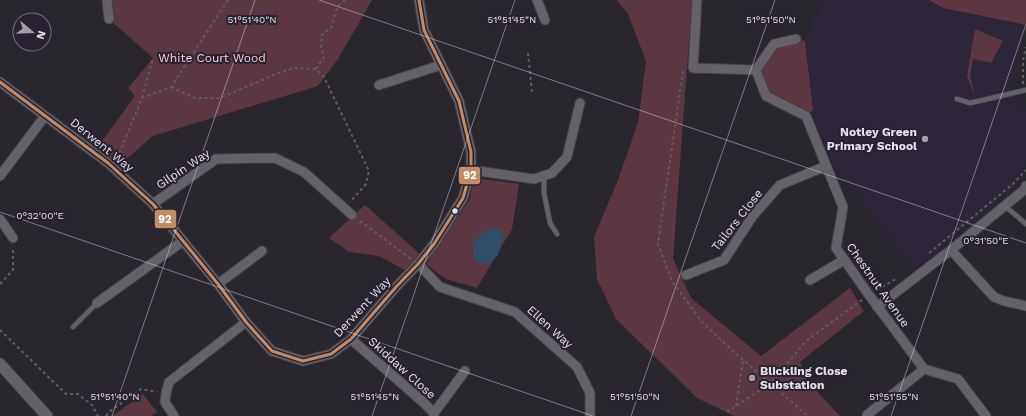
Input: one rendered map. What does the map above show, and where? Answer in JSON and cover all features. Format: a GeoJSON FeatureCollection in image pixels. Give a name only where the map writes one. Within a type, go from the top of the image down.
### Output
{"type":"FeatureCollection","features":[{"type":"Feature","properties":{"kind":"street"},"geometry":{"type":"LineString","coordinates":[[107,0],[108,19]]}},
{"type":"Feature","properties":{"kind":"street","name":"Derwent Way"},"geometry":{"type":"LineString","coordinates":[[0,82],[113,167],[154,204],[218,284],[246,322],[272,351],[303,362],[331,354],[351,339],[434,244],[463,198],[471,170],[471,152],[459,101],[424,30],[419,0]]}},
{"type":"Feature","properties":{"kind":"street"},"geometry":{"type":"LineString","coordinates":[[537,0],[545,20]]}},
{"type":"Feature","properties":{"kind":"street"},"geometry":{"type":"LineString","coordinates":[[697,0],[693,68],[756,70],[774,44],[796,39]]}},
{"type":"Feature","properties":{"kind":"street"},"geometry":{"type":"LineString","coordinates":[[379,85],[441,65]]}},
{"type":"Feature","properties":{"kind":"street","name":"Chestnut Avenue"},"geometry":{"type":"LineString","coordinates":[[756,70],[766,96],[806,116],[844,207],[836,248],[877,307],[924,368]]}},
{"type":"Feature","properties":{"kind":"street"},"geometry":{"type":"LineString","coordinates":[[471,170],[534,179],[552,173],[566,157],[580,103]]}},
{"type":"Feature","properties":{"kind":"street"},"geometry":{"type":"LineString","coordinates":[[0,176],[45,116]]}},
{"type":"Feature","properties":{"kind":"street","name":"Gilpin Way"},"geometry":{"type":"LineString","coordinates":[[154,204],[216,159],[275,158],[304,172],[352,215]]}},
{"type":"Feature","properties":{"kind":"street","name":"Tailors Close"},"geometry":{"type":"LineString","coordinates":[[686,275],[724,260],[752,217],[780,185],[826,166]]}},
{"type":"Feature","properties":{"kind":"street"},"geometry":{"type":"LineString","coordinates":[[877,307],[951,250],[1025,189]]}},
{"type":"Feature","properties":{"kind":"street"},"geometry":{"type":"LineString","coordinates":[[0,219],[13,238]]}},
{"type":"Feature","properties":{"kind":"street"},"geometry":{"type":"LineString","coordinates":[[97,303],[183,241]]}},
{"type":"Feature","properties":{"kind":"street"},"geometry":{"type":"LineString","coordinates":[[951,250],[994,297],[1026,306]]}},
{"type":"Feature","properties":{"kind":"street"},"geometry":{"type":"LineString","coordinates":[[218,284],[262,251]]}},
{"type":"Feature","properties":{"kind":"street"},"geometry":{"type":"LineString","coordinates":[[810,280],[844,260]]}},
{"type":"Feature","properties":{"kind":"street","name":"Ellen Way"},"geometry":{"type":"LineString","coordinates":[[418,264],[440,287],[515,312],[577,367],[590,392],[590,416]]}},
{"type":"Feature","properties":{"kind":"street"},"geometry":{"type":"LineString","coordinates":[[174,416],[165,402],[169,382],[246,322]]}},
{"type":"Feature","properties":{"kind":"street","name":"Skiddaw Close"},"geometry":{"type":"LineString","coordinates":[[351,339],[423,402],[434,415]]}},
{"type":"Feature","properties":{"kind":"street"},"geometry":{"type":"LineString","coordinates":[[0,364],[47,416]]}},
{"type":"Feature","properties":{"kind":"street"},"geometry":{"type":"LineString","coordinates":[[867,416],[924,368],[958,379],[986,416]]}},
{"type":"Feature","properties":{"kind":"street"},"geometry":{"type":"LineString","coordinates":[[434,415],[465,371]]}},
{"type":"Feature","properties":{"kind":"lane"},"geometry":{"type":"LineString","coordinates":[[957,99],[970,103],[1026,91]]}},
{"type":"Feature","properties":{"kind":"lane"},"geometry":{"type":"LineString","coordinates":[[544,176],[544,193],[550,223],[557,234]]}},
{"type":"Feature","properties":{"kind":"lane"},"geometry":{"type":"LineString","coordinates":[[1005,206],[1026,224]]}},
{"type":"Feature","properties":{"kind":"lane"},"geometry":{"type":"LineString","coordinates":[[73,327],[97,303]]}},
{"type":"Feature","properties":{"kind":"path"},"geometry":{"type":"LineString","coordinates":[[142,98],[171,87],[228,0]]}},
{"type":"Feature","properties":{"kind":"path"},"geometry":{"type":"LineString","coordinates":[[316,69],[324,58],[321,48],[322,35],[331,28],[337,7],[345,0]]}},
{"type":"Feature","properties":{"kind":"path"},"geometry":{"type":"LineString","coordinates":[[1026,47],[1023,61],[1024,88],[1026,91]]}},
{"type":"Feature","properties":{"kind":"path"},"geometry":{"type":"LineString","coordinates":[[528,53],[532,93]]}},
{"type":"Feature","properties":{"kind":"path"},"geometry":{"type":"LineString","coordinates":[[113,167],[142,98],[153,58]]}},
{"type":"Feature","properties":{"kind":"path"},"geometry":{"type":"LineString","coordinates":[[684,66],[658,244],[672,281],[702,322],[743,360],[808,416]]}},
{"type":"Feature","properties":{"kind":"path"},"geometry":{"type":"LineString","coordinates":[[171,87],[195,98],[220,98],[276,74],[294,68],[316,69],[324,77],[369,171],[366,184],[345,208]]}},
{"type":"Feature","properties":{"kind":"path"},"geometry":{"type":"LineString","coordinates":[[925,257],[1013,184],[1026,170]]}},
{"type":"Feature","properties":{"kind":"path"},"geometry":{"type":"LineString","coordinates":[[352,215],[418,264]]}},
{"type":"Feature","properties":{"kind":"path"},"geometry":{"type":"LineString","coordinates":[[0,284],[13,270],[13,238]]}},
{"type":"Feature","properties":{"kind":"path"},"geometry":{"type":"LineString","coordinates":[[727,412],[771,383],[806,342],[869,295],[900,277]]}},
{"type":"Feature","properties":{"kind":"path"},"geometry":{"type":"LineString","coordinates":[[0,330],[66,394],[78,394],[92,405],[98,416]]}},
{"type":"Feature","properties":{"kind":"path"},"geometry":{"type":"LineString","coordinates":[[736,406],[743,360]]}},
{"type":"Feature","properties":{"kind":"path"},"geometry":{"type":"LineString","coordinates":[[106,416],[108,412],[142,389],[166,393]]}},
{"type":"Feature","properties":{"kind":"shaded area","name":"Notley Green Primary School"},"geometry":{"type":"Polygon","coordinates":[[[821,0],[929,0],[943,8],[1024,25],[1012,91],[1026,111],[1026,161],[1015,184],[914,270],[835,168],[814,117],[805,41],[821,0]]]}},
{"type":"Feature","properties":{"kind":"green space","name":"White Court Wood"},"geometry":{"type":"Polygon","coordinates":[[[107,0],[372,0],[338,59],[318,86],[153,136],[115,169],[94,152],[135,96],[128,88],[153,58],[109,19],[107,0]]]}},
{"type":"Feature","properties":{"kind":"green space"},"geometry":{"type":"Polygon","coordinates":[[[617,0],[692,0],[673,259],[691,298],[761,356],[850,288],[864,311],[800,362],[808,382],[840,416],[734,416],[697,398],[616,319],[597,279],[594,237],[618,180],[638,122],[646,61],[628,14],[617,0]]]}},
{"type":"Feature","properties":{"kind":"green space"},"geometry":{"type":"Polygon","coordinates":[[[929,0],[1026,0],[1026,25],[943,8],[929,0]]]}},
{"type":"Feature","properties":{"kind":"green space"},"geometry":{"type":"Polygon","coordinates":[[[975,29],[1003,41],[991,63],[973,59],[970,75],[975,96],[967,76],[975,29]]]}},
{"type":"Feature","properties":{"kind":"green space"},"geometry":{"type":"Polygon","coordinates":[[[796,39],[805,41],[813,110],[806,116],[766,96],[756,70],[774,44],[796,39]]]}},
{"type":"Feature","properties":{"kind":"green space"},"geometry":{"type":"Polygon","coordinates":[[[474,178],[519,184],[512,229],[477,288],[446,279],[426,264],[470,199],[474,178]]]}},
{"type":"Feature","properties":{"kind":"green space"},"geometry":{"type":"Polygon","coordinates":[[[365,205],[420,254],[410,273],[379,256],[349,252],[329,238],[365,205]]]}},
{"type":"Feature","properties":{"kind":"green space"},"geometry":{"type":"Polygon","coordinates":[[[143,394],[157,412],[151,416],[112,416],[143,394]]]}},
{"type":"Feature","properties":{"kind":"water"},"geometry":{"type":"Polygon","coordinates":[[[489,229],[500,229],[504,237],[498,255],[488,265],[474,260],[474,245],[480,235],[489,229]]]}},
{"type":"Feature","properties":{"kind":"transit line","name":"92"},"geometry":{"type":"LineString","coordinates":[[0,82],[108,163],[153,204],[218,284],[246,322],[272,351],[303,361],[331,354],[351,339],[434,244],[463,198],[471,170],[471,152],[459,101],[424,30],[419,0]]}},
{"type":"Feature","properties":{"kind":"place","name":"Notley Green Primary School"},"geometry":{"type":"Point","coordinates":[925,139]}},
{"type":"Feature","properties":{"kind":"place","name":"Blickling Close Substation"},"geometry":{"type":"Point","coordinates":[752,378]}}]}
